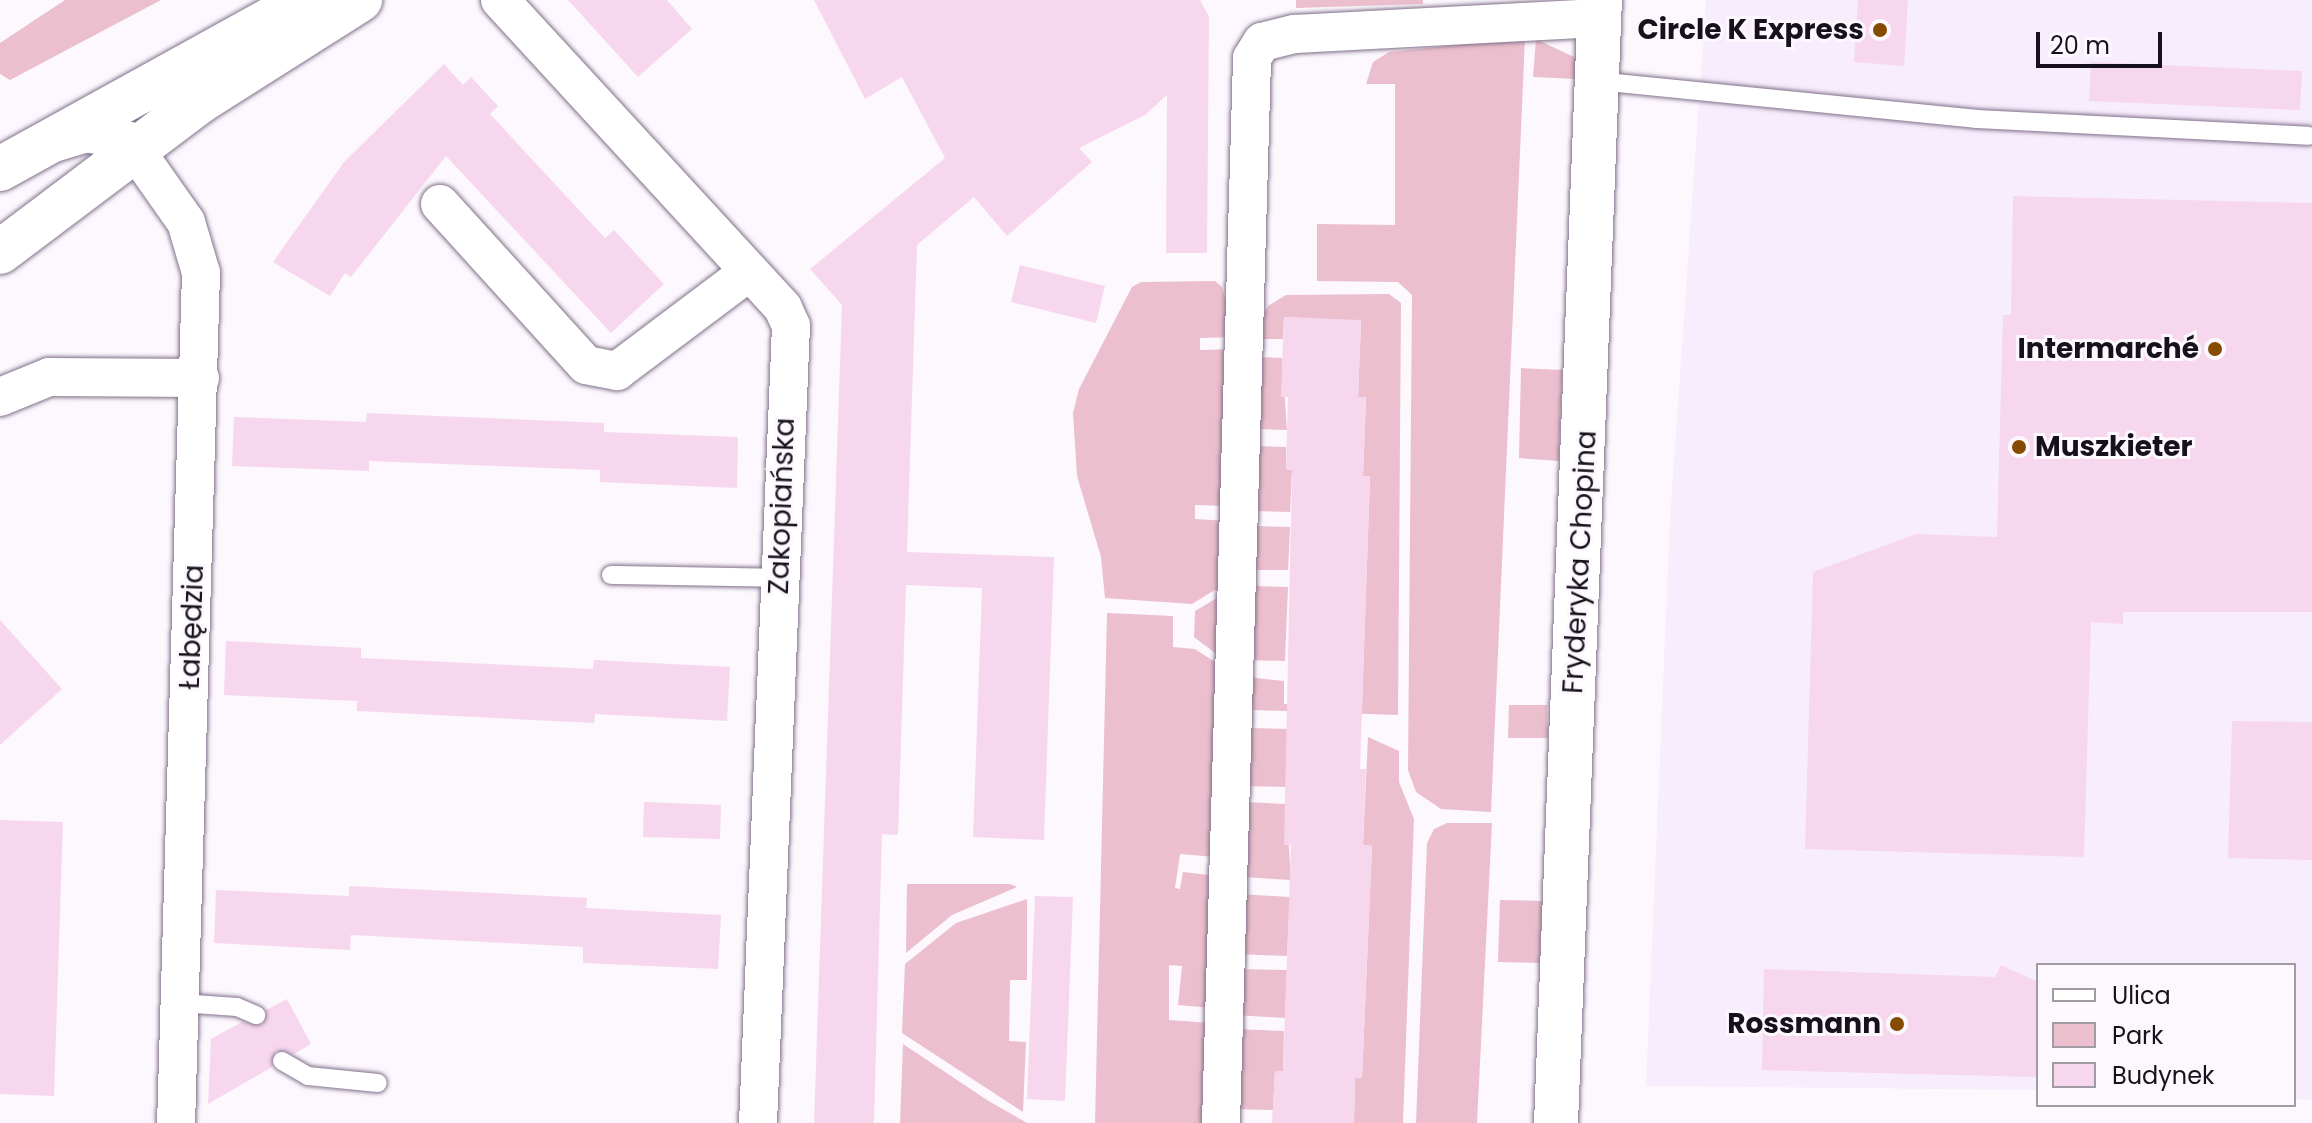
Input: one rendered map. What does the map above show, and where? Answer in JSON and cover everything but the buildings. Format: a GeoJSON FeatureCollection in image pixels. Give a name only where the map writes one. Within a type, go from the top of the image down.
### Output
{"type":"FeatureCollection","features":[{"type":"Feature","properties":{"kind":"street"},"geometry":{"type":"LineString","coordinates":[[14,161],[306,0]]}},
{"type":"Feature","properties":{"kind":"street"},"geometry":{"type":"LineString","coordinates":[[0,252],[231,81],[360,0]]}},
{"type":"Feature","properties":{"kind":"street","name":"Zakopiańska"},"geometry":{"type":"LineString","coordinates":[[500,0],[783,308],[791,326],[758,1123]]}},
{"type":"Feature","properties":{"kind":"street"},"geometry":{"type":"LineString","coordinates":[[1221,1123],[1252,58],[1262,42],[1295,34],[1599,9]]}},
{"type":"Feature","properties":{"kind":"street","name":"Fryderyka Chopina"},"geometry":{"type":"LineString","coordinates":[[1556,1123],[1599,9]]}},
{"type":"Feature","properties":{"kind":"street"},"geometry":{"type":"LineString","coordinates":[[137,149],[139,117],[182,68]]}},
{"type":"Feature","properties":{"kind":"street"},"geometry":{"type":"LineString","coordinates":[[14,161],[86,133],[119,137],[137,149]]}},
{"type":"Feature","properties":{"kind":"street","name":"Łabędzia"},"geometry":{"type":"LineString","coordinates":[[137,149],[186,222],[197,250],[200,378],[176,1123]]}},
{"type":"Feature","properties":{"kind":"street"},"geometry":{"type":"LineString","coordinates":[[440,204],[586,365],[617,371],[749,272]]}},
{"type":"Feature","properties":{"kind":"street"},"geometry":{"type":"LineString","coordinates":[[0,397],[49,377],[200,378]]}},
{"type":"Feature","properties":{"kind":"lane"},"geometry":{"type":"LineString","coordinates":[[1597,81],[2030,122],[2309,136]]}},
{"type":"Feature","properties":{"kind":"lane"},"geometry":{"type":"LineString","coordinates":[[611,575],[779,578]]}},
{"type":"Feature","properties":{"kind":"lane"},"geometry":{"type":"LineString","coordinates":[[180,1003],[237,1007],[256,1015]]}},
{"type":"Feature","properties":{"kind":"lane"},"geometry":{"type":"LineString","coordinates":[[282,1061],[308,1076],[378,1083]]}},
{"type":"Feature","properties":{"kind":"shaded area"},"geometry":{"type":"Polygon","coordinates":[[[1706,0],[2312,0],[2312,1100],[2296,1099],[2296,963],[2036,963],[2036,1090],[1646,1086],[1670,519],[1706,0]]]}},
{"type":"Feature","properties":{"kind":"green space"},"geometry":{"type":"Polygon","coordinates":[[[65,0],[161,0],[10,80],[0,74],[0,43],[65,0]]]}},
{"type":"Feature","properties":{"kind":"green space"},"geometry":{"type":"Polygon","coordinates":[[[1296,0],[1423,0],[1423,4],[1296,8],[1296,0]]]}},
{"type":"Feature","properties":{"kind":"green space"},"geometry":{"type":"Polygon","coordinates":[[[1525,38],[1491,812],[1441,809],[1416,792],[1408,770],[1412,295],[1398,282],[1317,281],[1317,224],[1395,225],[1395,84],[1366,84],[1373,62],[1389,52],[1525,38]]]}},
{"type":"Feature","properties":{"kind":"green space"},"geometry":{"type":"Polygon","coordinates":[[[1536,39],[1576,58],[1575,79],[1533,77],[1536,39]]]}},
{"type":"Feature","properties":{"kind":"green space"},"geometry":{"type":"Polygon","coordinates":[[[1215,281],[1222,287],[1236,337],[1200,338],[1200,350],[1236,349],[1229,506],[1195,505],[1195,519],[1230,521],[1226,583],[1192,604],[1105,598],[1101,557],[1077,476],[1073,413],[1079,389],[1132,287],[1141,282],[1215,281]]]}},
{"type":"Feature","properties":{"kind":"green space"},"geometry":{"type":"Polygon","coordinates":[[[1389,294],[1401,303],[1398,715],[1254,710],[1249,706],[1248,677],[1284,681],[1284,704],[1362,706],[1370,477],[1363,476],[1366,398],[1358,397],[1361,321],[1284,317],[1283,339],[1261,339],[1261,319],[1268,306],[1286,295],[1389,294]]]}},
{"type":"Feature","properties":{"kind":"green space"},"geometry":{"type":"Polygon","coordinates":[[[1259,357],[1282,358],[1287,430],[1256,429],[1259,357]]]}},
{"type":"Feature","properties":{"kind":"green space"},"geometry":{"type":"Polygon","coordinates":[[[1521,368],[1562,370],[1559,461],[1519,458],[1521,368]]]}},
{"type":"Feature","properties":{"kind":"green space"},"geometry":{"type":"Polygon","coordinates":[[[1257,446],[1286,447],[1286,469],[1292,470],[1290,512],[1255,511],[1257,446]]]}},
{"type":"Feature","properties":{"kind":"green space"},"geometry":{"type":"Polygon","coordinates":[[[1254,526],[1290,527],[1288,570],[1253,570],[1254,526]]]}},
{"type":"Feature","properties":{"kind":"green space"},"geometry":{"type":"Polygon","coordinates":[[[1251,586],[1288,587],[1285,661],[1249,660],[1251,586]]]}},
{"type":"Feature","properties":{"kind":"green space"},"geometry":{"type":"Polygon","coordinates":[[[1227,592],[1224,660],[1194,637],[1195,611],[1227,592]]]}},
{"type":"Feature","properties":{"kind":"green space"},"geometry":{"type":"Polygon","coordinates":[[[1107,613],[1173,616],[1173,647],[1195,649],[1224,668],[1216,857],[1180,854],[1175,888],[1180,889],[1183,872],[1218,876],[1212,1008],[1178,1005],[1182,966],[1169,965],[1169,1020],[1211,1023],[1211,1123],[1095,1123],[1107,613]]]}},
{"type":"Feature","properties":{"kind":"green space"},"geometry":{"type":"Polygon","coordinates":[[[1509,705],[1547,705],[1548,738],[1508,738],[1509,705]]]}},
{"type":"Feature","properties":{"kind":"green space"},"geometry":{"type":"Polygon","coordinates":[[[1247,728],[1332,730],[1287,787],[1243,786],[1247,728]]]}},
{"type":"Feature","properties":{"kind":"green space"},"geometry":{"type":"Polygon","coordinates":[[[1368,737],[1399,751],[1399,782],[1414,819],[1403,1123],[1354,1123],[1355,1078],[1362,1077],[1372,846],[1363,845],[1368,737]]]}},
{"type":"Feature","properties":{"kind":"green space"},"geometry":{"type":"Polygon","coordinates":[[[1244,802],[1286,804],[1291,880],[1241,877],[1244,802]]]}},
{"type":"Feature","properties":{"kind":"green space"},"geometry":{"type":"Polygon","coordinates":[[[1447,823],[1492,823],[1477,1123],[1416,1123],[1427,843],[1434,829],[1447,823]]]}},
{"type":"Feature","properties":{"kind":"green space"},"geometry":{"type":"Polygon","coordinates":[[[907,884],[1010,884],[1017,887],[952,915],[906,953],[907,884]]]}},
{"type":"Feature","properties":{"kind":"green space"},"geometry":{"type":"Polygon","coordinates":[[[1239,894],[1290,897],[1287,956],[1236,954],[1239,894]]]}},
{"type":"Feature","properties":{"kind":"green space"},"geometry":{"type":"Polygon","coordinates":[[[1027,899],[1027,980],[1010,980],[1009,1041],[1026,1042],[1023,1112],[902,1033],[905,964],[956,923],[1027,899]]]}},
{"type":"Feature","properties":{"kind":"green space"},"geometry":{"type":"Polygon","coordinates":[[[1500,900],[1542,901],[1540,963],[1498,962],[1500,900]]]}},
{"type":"Feature","properties":{"kind":"green space"},"geometry":{"type":"Polygon","coordinates":[[[1237,969],[1287,970],[1285,1018],[1234,1015],[1237,969]]]}},
{"type":"Feature","properties":{"kind":"green space"},"geometry":{"type":"Polygon","coordinates":[[[1236,1029],[1284,1031],[1283,1071],[1275,1071],[1273,1110],[1231,1109],[1236,1029]]]}},
{"type":"Feature","properties":{"kind":"green space"},"geometry":{"type":"Polygon","coordinates":[[[903,1044],[987,1100],[1027,1123],[900,1123],[903,1044]]]}},
{"type":"Feature","properties":{"kind":"place","name":"Circle K Express"},"geometry":{"type":"Point","coordinates":[1880,30]}},
{"type":"Feature","properties":{"kind":"place","name":"Intermarché"},"geometry":{"type":"Point","coordinates":[2215,349]}},
{"type":"Feature","properties":{"kind":"place","name":"Muszkieter"},"geometry":{"type":"Point","coordinates":[2019,447]}},
{"type":"Feature","properties":{"kind":"place","name":"Rossmann"},"geometry":{"type":"Point","coordinates":[1897,1024]}}]}
